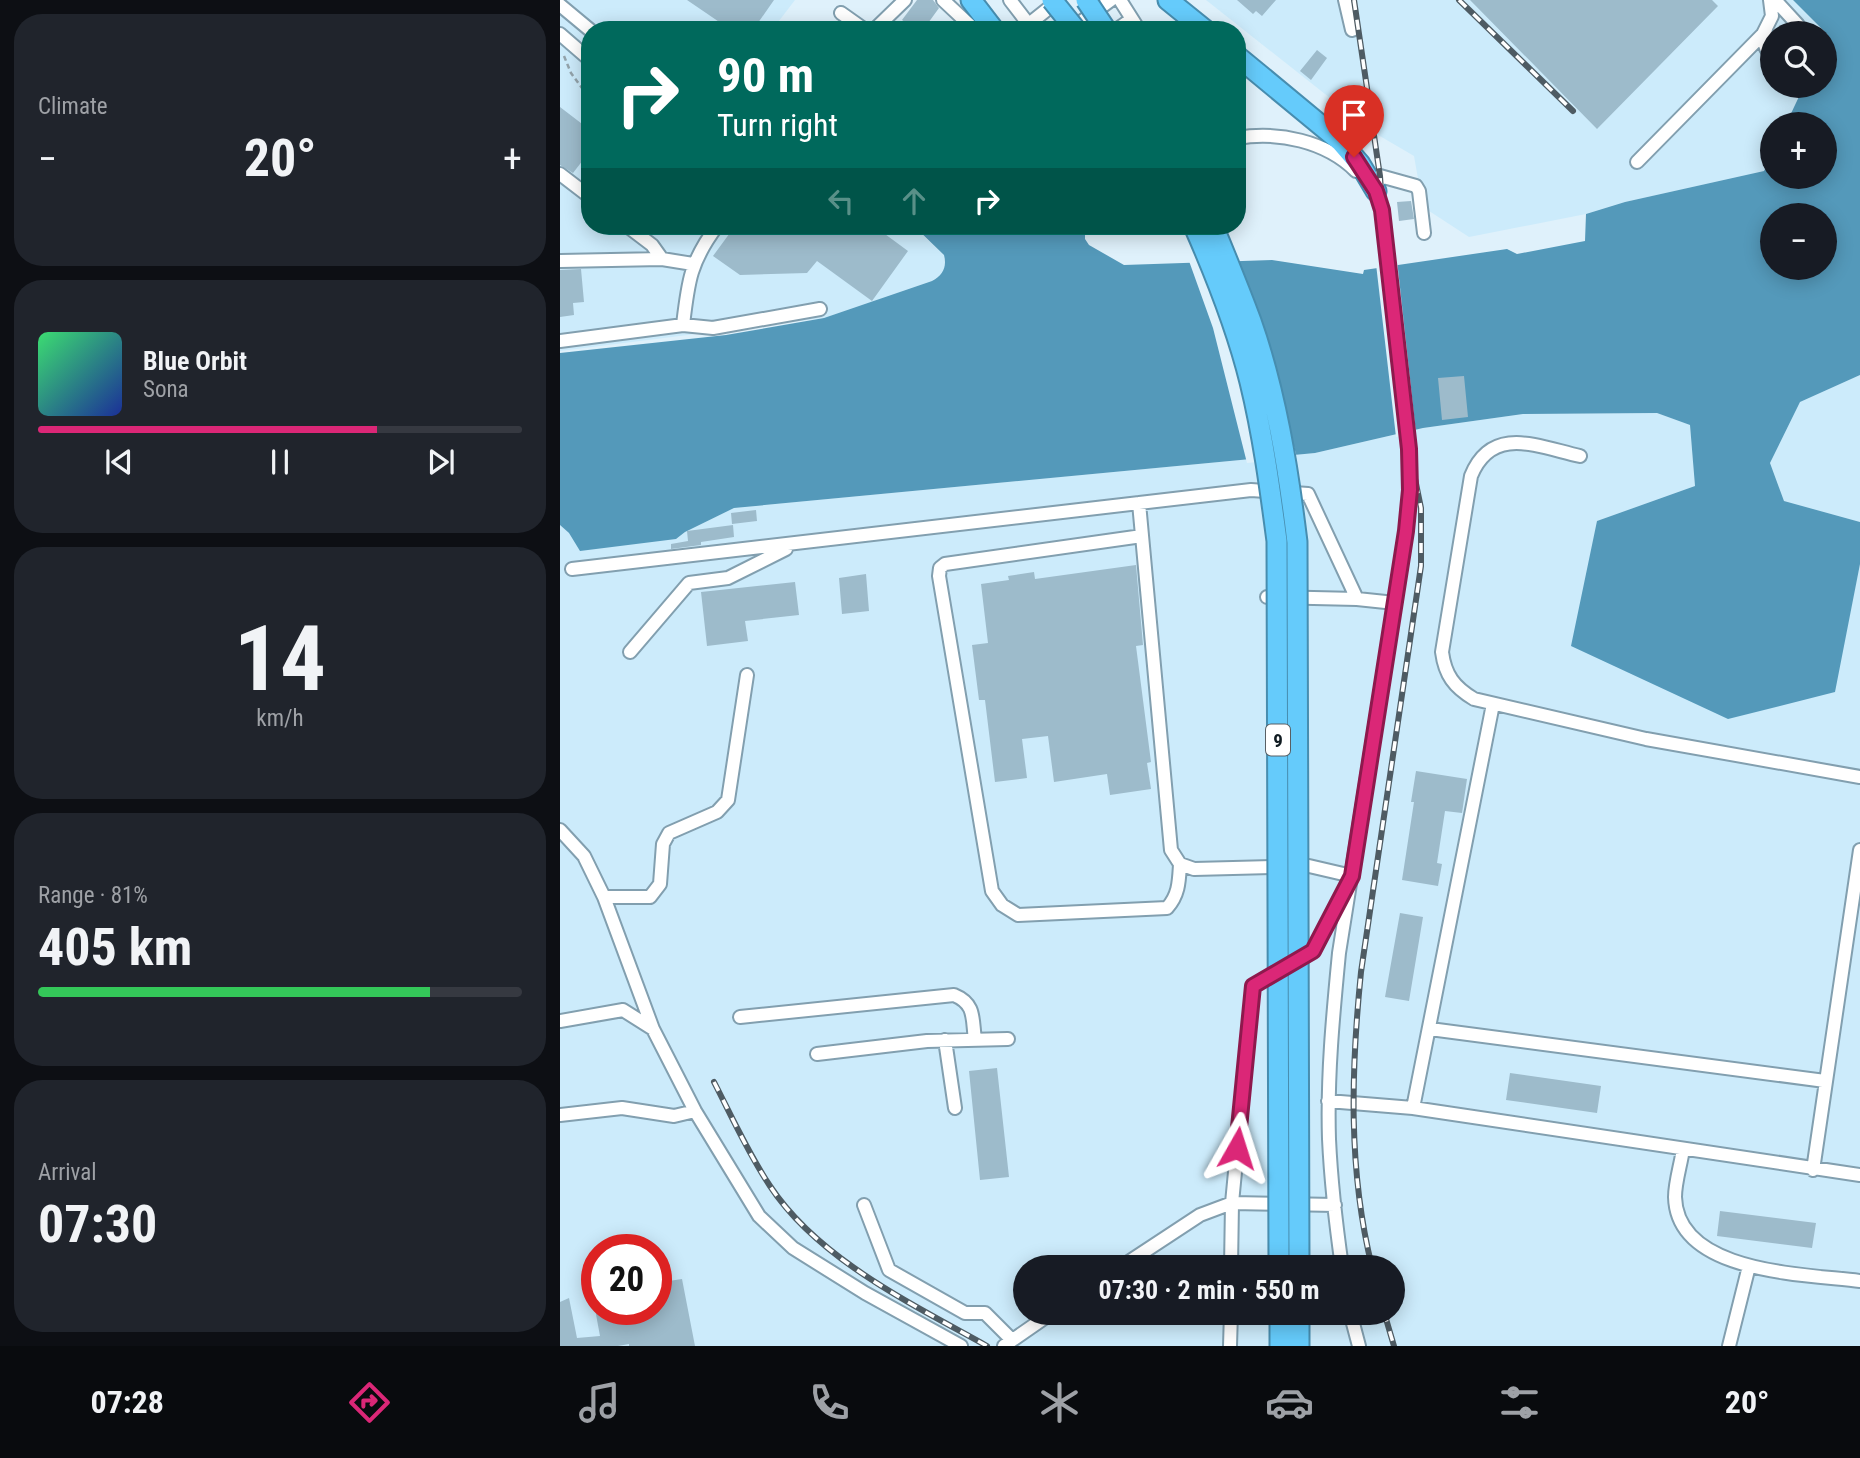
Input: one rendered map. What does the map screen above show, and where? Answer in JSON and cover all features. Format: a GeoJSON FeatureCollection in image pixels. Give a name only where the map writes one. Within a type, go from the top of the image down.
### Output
{"type":"FeatureCollection","features":[{"type":"Feature","properties":{"kind":"highway"},"geometry":{"type":"LineString","coordinates":[[971,0],[987,21]]}},
{"type":"Feature","properties":{"kind":"highway"},"geometry":{"type":"LineString","coordinates":[[1052,0],[1069,21]]}},
{"type":"Feature","properties":{"kind":"highway"},"geometry":{"type":"LineString","coordinates":[[1086,0],[1100,21]]}},
{"type":"Feature","properties":{"kind":"highway"},"geometry":{"type":"LineString","coordinates":[[1175,6],[1194,21]]}},
{"type":"Feature","properties":{"kind":"highway"},"geometry":{"type":"LineString","coordinates":[[1246,63],[1341,142],[1360,164],[1376,191]]}},
{"type":"Feature","properties":{"kind":"highway","name":"9"},"geometry":{"type":"LineString","coordinates":[[1198,235],[1233,324],[1250,380],[1266,458],[1277,541],[1279,1255]]}},
{"type":"Feature","properties":{"kind":"highway","name":"9"},"geometry":{"type":"LineString","coordinates":[[1217,235],[1251,323],[1278,420],[1297,542],[1299,1255]]}},
{"type":"Feature","properties":{"kind":"highway"},"geometry":{"type":"LineString","coordinates":[[1280,1325],[1280,1346]]}},
{"type":"Feature","properties":{"kind":"highway"},"geometry":{"type":"LineString","coordinates":[[1299,1325],[1299,1346]]}},
{"type":"Feature","properties":{"kind":"street"},"geometry":{"type":"LineString","coordinates":[[883,21],[905,0]]}},
{"type":"Feature","properties":{"kind":"street"},"geometry":{"type":"LineString","coordinates":[[943,0],[965,21]]}},
{"type":"Feature","properties":{"kind":"street"},"geometry":{"type":"LineString","coordinates":[[1010,0],[1026,21]]}},
{"type":"Feature","properties":{"kind":"street"},"geometry":{"type":"LineString","coordinates":[[1037,21],[1059,0]]}},
{"type":"Feature","properties":{"kind":"street"},"geometry":{"type":"LineString","coordinates":[[1082,21],[1111,0]]}},
{"type":"Feature","properties":{"kind":"street"},"geometry":{"type":"LineString","coordinates":[[1120,0],[1133,21]]}},
{"type":"Feature","properties":{"kind":"street"},"geometry":{"type":"LineString","coordinates":[[1345,0],[1352,30]]}},
{"type":"Feature","properties":{"kind":"street"},"geometry":{"type":"LineString","coordinates":[[1773,0],[1794,21]]}},
{"type":"Feature","properties":{"kind":"street"},"geometry":{"type":"LineString","coordinates":[[1770,21],[1773,0]]}},
{"type":"Feature","properties":{"kind":"street"},"geometry":{"type":"LineString","coordinates":[[560,5],[581,22]]}},
{"type":"Feature","properties":{"kind":"street"},"geometry":{"type":"LineString","coordinates":[[841,13],[853,21]]}},
{"type":"Feature","properties":{"kind":"street"},"geometry":{"type":"LineString","coordinates":[[560,34],[581,52]]}},
{"type":"Feature","properties":{"kind":"street"},"geometry":{"type":"LineString","coordinates":[[1637,162],[1760,37]]}},
{"type":"Feature","properties":{"kind":"street"},"geometry":{"type":"LineString","coordinates":[[1246,138],[1279,136],[1313,145],[1348,163],[1376,191],[1382,210],[1409,449],[1408,509],[1335,995],[1328,1101],[1329,1140],[1341,1255]]}},
{"type":"Feature","properties":{"kind":"street"},"geometry":{"type":"LineString","coordinates":[[560,174],[581,190]]}},
{"type":"Feature","properties":{"kind":"street"},"geometry":{"type":"LineString","coordinates":[[1376,191],[1380,176],[1416,186],[1419,191],[1423,233]]}},
{"type":"Feature","properties":{"kind":"street"},"geometry":{"type":"LineString","coordinates":[[639,235],[652,245],[662,259]]}},
{"type":"Feature","properties":{"kind":"street"},"geometry":{"type":"LineString","coordinates":[[683,325],[689,277],[703,244],[710,235]]}},
{"type":"Feature","properties":{"kind":"street"},"geometry":{"type":"LineString","coordinates":[[560,261],[662,259],[693,264]]}},
{"type":"Feature","properties":{"kind":"street"},"geometry":{"type":"LineString","coordinates":[[560,341],[683,325],[713,328],[820,309]]}},
{"type":"Feature","properties":{"kind":"street"},"geometry":{"type":"LineString","coordinates":[[1580,456],[1525,443],[1503,444],[1483,455],[1471,476],[1442,652],[1449,678],[1460,691],[1474,699],[1493,704],[1646,739],[1860,776]]}},
{"type":"Feature","properties":{"kind":"street"},"geometry":{"type":"LineString","coordinates":[[572,569],[1251,490],[1308,494],[1357,599]]}},
{"type":"Feature","properties":{"kind":"street"},"geometry":{"type":"LineString","coordinates":[[1139,503],[1171,850],[1180,864],[1194,870],[1309,866],[1352,876]]}},
{"type":"Feature","properties":{"kind":"street"},"geometry":{"type":"LineString","coordinates":[[1142,536],[945,564],[940,568],[939,576],[992,891],[1002,905],[1018,915],[1167,908],[1178,889],[1180,864]]}},
{"type":"Feature","properties":{"kind":"street"},"geometry":{"type":"LineString","coordinates":[[630,652],[689,583],[728,578],[795,545]]}},
{"type":"Feature","properties":{"kind":"street"},"geometry":{"type":"LineString","coordinates":[[1267,597],[1357,599],[1395,603]]}},
{"type":"Feature","properties":{"kind":"street"},"geometry":{"type":"LineString","coordinates":[[604,897],[650,897],[660,884],[663,844],[669,833],[717,812],[728,800],[747,675]]}},
{"type":"Feature","properties":{"kind":"street"},"geometry":{"type":"LineString","coordinates":[[1413,1108],[1493,704]]}},
{"type":"Feature","properties":{"kind":"street"},"geometry":{"type":"LineString","coordinates":[[560,830],[584,856],[604,897],[653,1029],[695,1111],[759,1216],[793,1248],[865,1293],[961,1346]]}},
{"type":"Feature","properties":{"kind":"street"},"geometry":{"type":"LineString","coordinates":[[1813,1170],[1860,850]]}},
{"type":"Feature","properties":{"kind":"street"},"geometry":{"type":"LineString","coordinates":[[1231,1255],[1232,1203],[1253,986],[1313,951],[1352,876]]}},
{"type":"Feature","properties":{"kind":"street"},"geometry":{"type":"LineString","coordinates":[[740,1017],[954,995],[971,1006],[975,1040]]}},
{"type":"Feature","properties":{"kind":"street"},"geometry":{"type":"LineString","coordinates":[[560,1021],[623,1010],[653,1029]]}},
{"type":"Feature","properties":{"kind":"street"},"geometry":{"type":"LineString","coordinates":[[1430,1029],[1825,1081]]}},
{"type":"Feature","properties":{"kind":"street"},"geometry":{"type":"LineString","coordinates":[[817,1054],[945,1040],[1008,1039]]}},
{"type":"Feature","properties":{"kind":"street"},"geometry":{"type":"LineString","coordinates":[[945,1040],[955,1108]]}},
{"type":"Feature","properties":{"kind":"street"},"geometry":{"type":"LineString","coordinates":[[1328,1101],[1413,1108],[1860,1175]]}},
{"type":"Feature","properties":{"kind":"street"},"geometry":{"type":"LineString","coordinates":[[560,1115],[622,1108],[674,1116],[695,1111]]}},
{"type":"Feature","properties":{"kind":"street"},"geometry":{"type":"LineString","coordinates":[[1683,1149],[1675,1197],[1679,1216],[1688,1234],[1708,1250],[1749,1266],[1860,1281]]}},
{"type":"Feature","properties":{"kind":"street"},"geometry":{"type":"LineString","coordinates":[[1139,1255],[1200,1215],[1232,1203],[1335,1205]]}},
{"type":"Feature","properties":{"kind":"street"},"geometry":{"type":"LineString","coordinates":[[864,1205],[889,1270],[965,1313],[985,1313],[1008,1343],[1034,1325]]}},
{"type":"Feature","properties":{"kind":"street"},"geometry":{"type":"LineString","coordinates":[[1729,1346],[1749,1266]]}},
{"type":"Feature","properties":{"kind":"street"},"geometry":{"type":"LineString","coordinates":[[1230,1346],[1231,1325]]}},
{"type":"Feature","properties":{"kind":"street"},"geometry":{"type":"LineString","coordinates":[[1353,1325],[1359,1346]]}},
{"type":"Feature","properties":{"kind":"path"},"geometry":{"type":"LineString","coordinates":[[564,53],[570,74],[581,88]]}},
{"type":"Feature","properties":{"kind":"shaded area"},"geometry":{"type":"Polygon","coordinates":[[[560,0],[795,0],[779,21],[581,21],[581,235],[923,235],[944,255],[945,268],[942,274],[932,281],[824,318],[560,351],[560,0]]]}},
{"type":"Feature","properties":{"kind":"shaded area"},"geometry":{"type":"Polygon","coordinates":[[[1206,0],[1793,0],[1815,21],[1760,21],[1760,98],[1798,98],[1792,112],[1760,112],[1760,172],[1625,202],[1586,214],[1469,237],[1423,207],[1414,156],[1373,132],[1246,32],[1246,21],[1233,21],[1206,0]]]}},
{"type":"Feature","properties":{"kind":"shaded area"},"geometry":{"type":"Polygon","coordinates":[[[1860,375],[1860,522],[1784,501],[1770,463],[1800,402],[1860,375]]]}},
{"type":"Feature","properties":{"kind":"shaded area"},"geometry":{"type":"Polygon","coordinates":[[[1657,413],[1690,425],[1695,486],[1597,521],[1834,692],[1860,564],[1860,1346],[560,1346],[560,525],[569,533],[676,539],[734,508],[1315,453],[1423,428],[1523,414],[1657,413]]]}},
{"type":"Feature","properties":{"kind":"water"},"geometry":{"type":"Polygon","coordinates":[[[1793,0],[1860,0],[1860,375],[1800,402],[1770,463],[1784,501],[1860,522],[1860,564],[1835,692],[1728,719],[1571,646],[1597,521],[1695,486],[1690,425],[1657,413],[1523,414],[1423,428],[1315,453],[734,508],[676,539],[580,551],[569,533],[560,525],[560,353],[726,335],[824,318],[932,281],[939,276],[945,263],[944,255],[923,235],[1085,235],[1089,245],[1124,265],[1272,260],[1363,274],[1364,270],[1507,249],[1517,254],[1585,241],[1586,214],[1625,202],[1760,172],[1760,189],[1837,189],[1837,112],[1792,112],[1798,98],[1837,98],[1837,21],[1814,21],[1793,0]]]}},
{"type":"Feature","properties":{"kind":"pier"},"geometry":{"type":"Polygon","coordinates":[[[1236,259],[1261,318],[1297,458],[1247,463],[1213,328],[1189,261],[1236,259]]]}},
{"type":"Feature","properties":{"kind":"pier"},"geometry":{"type":"Polygon","coordinates":[[[1397,260],[1416,433],[1396,437],[1376,264],[1397,260]]]}},
{"type":"Feature","properties":{"kind":"building"},"geometry":{"type":"Polygon","coordinates":[[[687,0],[774,0],[759,21],[718,21],[687,0]]]}},
{"type":"Feature","properties":{"kind":"building"},"geometry":{"type":"Polygon","coordinates":[[[917,0],[933,0],[939,8],[930,21],[902,20],[917,0]]]}},
{"type":"Feature","properties":{"kind":"building"},"geometry":{"type":"Polygon","coordinates":[[[1237,0],[1276,0],[1262,16],[1256,11],[1253,14],[1237,0]]]}},
{"type":"Feature","properties":{"kind":"building"},"geometry":{"type":"Polygon","coordinates":[[[1470,0],[1712,0],[1718,6],[1597,129],[1470,0]]]}},
{"type":"Feature","properties":{"kind":"building"},"geometry":{"type":"Polygon","coordinates":[[[1317,50],[1327,58],[1311,80],[1300,71],[1317,50]]]}},
{"type":"Feature","properties":{"kind":"building"},"geometry":{"type":"Polygon","coordinates":[[[560,107],[581,123],[581,163],[573,173],[560,165],[560,107]]]}},
{"type":"Feature","properties":{"kind":"building"},"geometry":{"type":"Polygon","coordinates":[[[1411,201],[1414,219],[1399,221],[1397,202],[1411,201]]]}},
{"type":"Feature","properties":{"kind":"building"},"geometry":{"type":"Polygon","coordinates":[[[728,235],[886,235],[908,251],[872,301],[817,261],[807,273],[740,275],[713,256],[728,235]]]}},
{"type":"Feature","properties":{"kind":"building"},"geometry":{"type":"Polygon","coordinates":[[[581,269],[584,302],[573,303],[574,315],[560,317],[560,270],[581,269]]]}},
{"type":"Feature","properties":{"kind":"building"},"geometry":{"type":"Polygon","coordinates":[[[1464,376],[1468,417],[1442,420],[1438,378],[1464,376]]]}},
{"type":"Feature","properties":{"kind":"building"},"geometry":{"type":"Polygon","coordinates":[[[756,510],[757,521],[732,524],[731,513],[756,510]]]}},
{"type":"Feature","properties":{"kind":"building"},"geometry":{"type":"Polygon","coordinates":[[[733,525],[734,537],[671,549],[671,544],[688,541],[687,531],[733,525]]]}},
{"type":"Feature","properties":{"kind":"building"},"geometry":{"type":"Polygon","coordinates":[[[1136,565],[1143,645],[1136,646],[1151,762],[1147,763],[1151,789],[1110,795],[1107,774],[1054,782],[1048,736],[1022,739],[1027,778],[995,782],[985,700],[979,700],[972,645],[988,643],[981,584],[1009,580],[1008,576],[1034,572],[1035,579],[1136,565]]]}},
{"type":"Feature","properties":{"kind":"building"},"geometry":{"type":"Polygon","coordinates":[[[866,574],[869,611],[842,614],[839,578],[866,574]]]}},
{"type":"Feature","properties":{"kind":"building"},"geometry":{"type":"Polygon","coordinates":[[[795,582],[799,615],[745,621],[748,641],[707,646],[701,592],[795,582]]]}},
{"type":"Feature","properties":{"kind":"building"},"geometry":{"type":"Polygon","coordinates":[[[1416,771],[1467,779],[1462,813],[1445,811],[1437,863],[1442,864],[1438,886],[1402,880],[1416,771]]]}},
{"type":"Feature","properties":{"kind":"building"},"geometry":{"type":"Polygon","coordinates":[[[1400,913],[1423,917],[1409,1001],[1385,997],[1400,913]]]}},
{"type":"Feature","properties":{"kind":"building"},"geometry":{"type":"Polygon","coordinates":[[[997,1068],[1009,1177],[980,1180],[969,1071],[997,1068]]]}},
{"type":"Feature","properties":{"kind":"building"},"geometry":{"type":"Polygon","coordinates":[[[1510,1073],[1601,1086],[1597,1113],[1506,1100],[1510,1073]]]}},
{"type":"Feature","properties":{"kind":"building"},"geometry":{"type":"Polygon","coordinates":[[[1720,1211],[1816,1223],[1812,1248],[1717,1236],[1720,1211]]]}},
{"type":"Feature","properties":{"kind":"building"},"geometry":{"type":"Polygon","coordinates":[[[682,1279],[695,1346],[560,1346],[560,1302],[569,1298],[577,1338],[600,1336],[598,1325],[672,1325],[672,1281],[682,1279]]]}},
{"type":"Feature","properties":{"kind":"railway"},"geometry":{"type":"LineString","coordinates":[[1354,0],[1380,176],[1384,234]]}},
{"type":"Feature","properties":{"kind":"railway"},"geometry":{"type":"LineString","coordinates":[[1459,0],[1573,111]]}},
{"type":"Feature","properties":{"kind":"railway"},"geometry":{"type":"LineString","coordinates":[[1369,1255],[1355,1157],[1355,1046],[1361,972],[1421,566],[1421,508],[1409,449]]}},
{"type":"Feature","properties":{"kind":"railway"},"geometry":{"type":"LineString","coordinates":[[714,1082],[747,1148],[770,1186],[790,1212],[814,1236],[868,1278],[987,1346]]}},
{"type":"Feature","properties":{"kind":"railway"},"geometry":{"type":"LineString","coordinates":[[1388,1325],[1394,1346]]}},
{"type":"Feature","properties":{"kind":"route"},"geometry":{"type":"LineString","coordinates":[[1237,1148],[1253,986],[1313,951],[1352,876],[1406,531],[1410,490],[1409,449],[1382,210],[1376,191],[1354,157]]}}]}
